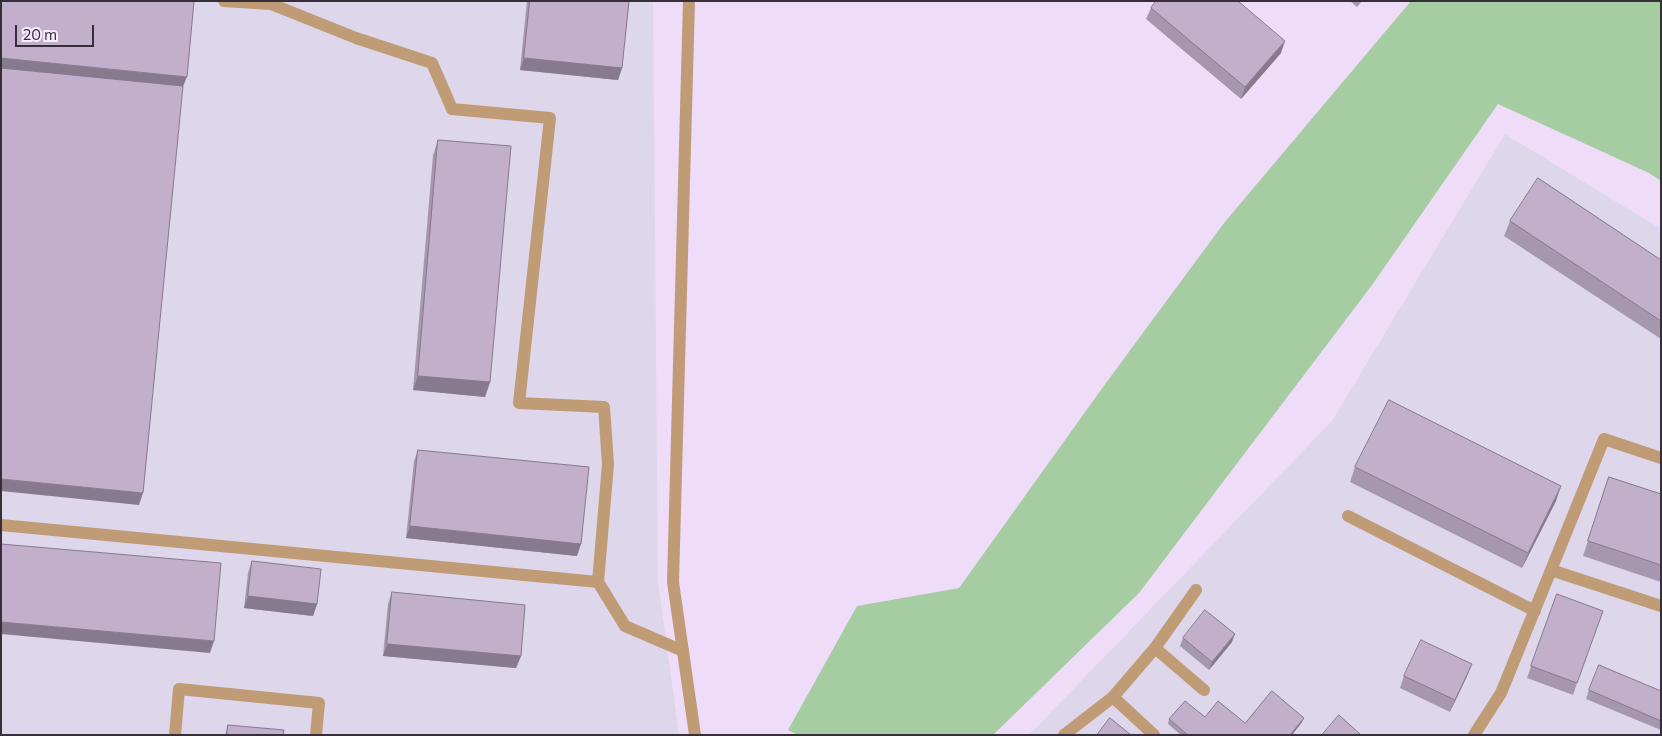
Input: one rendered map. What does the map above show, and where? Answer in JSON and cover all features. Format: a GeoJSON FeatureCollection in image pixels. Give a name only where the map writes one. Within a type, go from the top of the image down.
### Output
{"type":"FeatureCollection","features":[{"type":"Feature","properties":{"kind":"street"},"geometry":{"type":"LineString","coordinates":[[224,1],[271,4],[356,38],[432,63],[452,108],[550,118],[518,403],[604,407],[608,464],[598,582],[625,626],[683,651]]}},
{"type":"Feature","properties":{"kind":"street"},"geometry":{"type":"LineString","coordinates":[[689,1],[674,582],[695,735]]}},
{"type":"Feature","properties":{"kind":"street"},"geometry":{"type":"LineString","coordinates":[[1474,735],[1501,693],[1604,439],[1661,458]]}},
{"type":"Feature","properties":{"kind":"street"},"geometry":{"type":"LineString","coordinates":[[1348,516],[1535,611]]}},
{"type":"Feature","properties":{"kind":"street"},"geometry":{"type":"LineString","coordinates":[[1,525],[598,582]]}},
{"type":"Feature","properties":{"kind":"street"},"geometry":{"type":"LineString","coordinates":[[1551,570],[1661,606]]}},
{"type":"Feature","properties":{"kind":"street"},"geometry":{"type":"LineString","coordinates":[[1064,735],[1113,697],[1155,648],[1196,590]]}},
{"type":"Feature","properties":{"kind":"street"},"geometry":{"type":"LineString","coordinates":[[1155,648],[1204,690]]}},
{"type":"Feature","properties":{"kind":"street"},"geometry":{"type":"LineString","coordinates":[[175,735],[179,689],[319,703],[316,735]]}},
{"type":"Feature","properties":{"kind":"street"},"geometry":{"type":"LineString","coordinates":[[1113,697],[1154,735]]}},
{"type":"Feature","properties":{"kind":"shaded area"},"geometry":{"type":"Polygon","coordinates":[[[1,1],[653,1],[658,582],[679,735],[1,735],[1,1]]]}},
{"type":"Feature","properties":{"kind":"shaded area"},"geometry":{"type":"Polygon","coordinates":[[[1505,134],[1661,229],[1661,735],[1029,735],[1332,421],[1505,134]]]}},
{"type":"Feature","properties":{"kind":"green space"},"geometry":{"type":"Polygon","coordinates":[[[1411,1],[1661,1],[1661,181],[1649,173],[1498,104],[1372,285],[1139,593],[993,735],[798,735],[788,730],[857,606],[959,588],[1103,387],[1224,223],[1411,1]]]}},
{"type":"Feature","properties":{"kind":"building"},"geometry":{"type":"Polygon","coordinates":[[[1,1],[194,1],[187,77],[1,58],[1,1]]]}},
{"type":"Feature","properties":{"kind":"building"},"geometry":{"type":"Polygon","coordinates":[[[530,1],[629,1],[622,68],[524,58],[530,1]]]}},
{"type":"Feature","properties":{"kind":"building"},"geometry":{"type":"Polygon","coordinates":[[[1156,1],[1238,1],[1285,41],[1245,87],[1151,8],[1156,1]]]}},
{"type":"Feature","properties":{"kind":"building"},"geometry":{"type":"Polygon","coordinates":[[[1,68],[183,86],[143,493],[1,479],[1,68]]]}},
{"type":"Feature","properties":{"kind":"building"},"geometry":{"type":"Polygon","coordinates":[[[438,140],[511,146],[490,382],[418,376],[438,140]]]}},
{"type":"Feature","properties":{"kind":"building"},"geometry":{"type":"Polygon","coordinates":[[[1538,178],[1661,260],[1661,321],[1510,221],[1538,178]]]}},
{"type":"Feature","properties":{"kind":"building"},"geometry":{"type":"Polygon","coordinates":[[[1389,400],[1561,486],[1528,553],[1355,467],[1389,400]]]}},
{"type":"Feature","properties":{"kind":"building"},"geometry":{"type":"Polygon","coordinates":[[[418,450],[589,467],[581,544],[410,526],[418,450]]]}},
{"type":"Feature","properties":{"kind":"building"},"geometry":{"type":"Polygon","coordinates":[[[1609,477],[1661,494],[1661,565],[1588,541],[1609,477]]]}},
{"type":"Feature","properties":{"kind":"building"},"geometry":{"type":"Polygon","coordinates":[[[1,544],[221,563],[214,641],[1,622],[1,544]]]}},
{"type":"Feature","properties":{"kind":"building"},"geometry":{"type":"Polygon","coordinates":[[[252,561],[321,569],[317,604],[248,596],[252,561]]]}},
{"type":"Feature","properties":{"kind":"building"},"geometry":{"type":"Polygon","coordinates":[[[392,592],[525,605],[521,656],[387,644],[392,592]]]}},
{"type":"Feature","properties":{"kind":"building"},"geometry":{"type":"Polygon","coordinates":[[[1557,594],[1603,611],[1577,683],[1531,666],[1557,594]]]}},
{"type":"Feature","properties":{"kind":"building"},"geometry":{"type":"Polygon","coordinates":[[[1205,610],[1235,634],[1212,662],[1183,638],[1205,610]]]}},
{"type":"Feature","properties":{"kind":"building"},"geometry":{"type":"Polygon","coordinates":[[[1421,640],[1472,664],[1455,700],[1404,676],[1421,640]]]}},
{"type":"Feature","properties":{"kind":"building"},"geometry":{"type":"Polygon","coordinates":[[[1599,665],[1661,691],[1661,721],[1589,690],[1599,665]]]}},
{"type":"Feature","properties":{"kind":"building"},"geometry":{"type":"Polygon","coordinates":[[[1272,691],[1304,718],[1290,735],[1188,735],[1169,719],[1185,701],[1205,717],[1218,701],[1245,723],[1272,691]]]}},
{"type":"Feature","properties":{"kind":"building"},"geometry":{"type":"Polygon","coordinates":[[[1339,715],[1361,735],[1322,735],[1339,715]]]}},
{"type":"Feature","properties":{"kind":"building"},"geometry":{"type":"Polygon","coordinates":[[[1110,718],[1131,735],[1097,735],[1110,718]]]}},
{"type":"Feature","properties":{"kind":"building"},"geometry":{"type":"Polygon","coordinates":[[[228,725],[284,730],[283,735],[227,735],[228,725]]]}}]}
